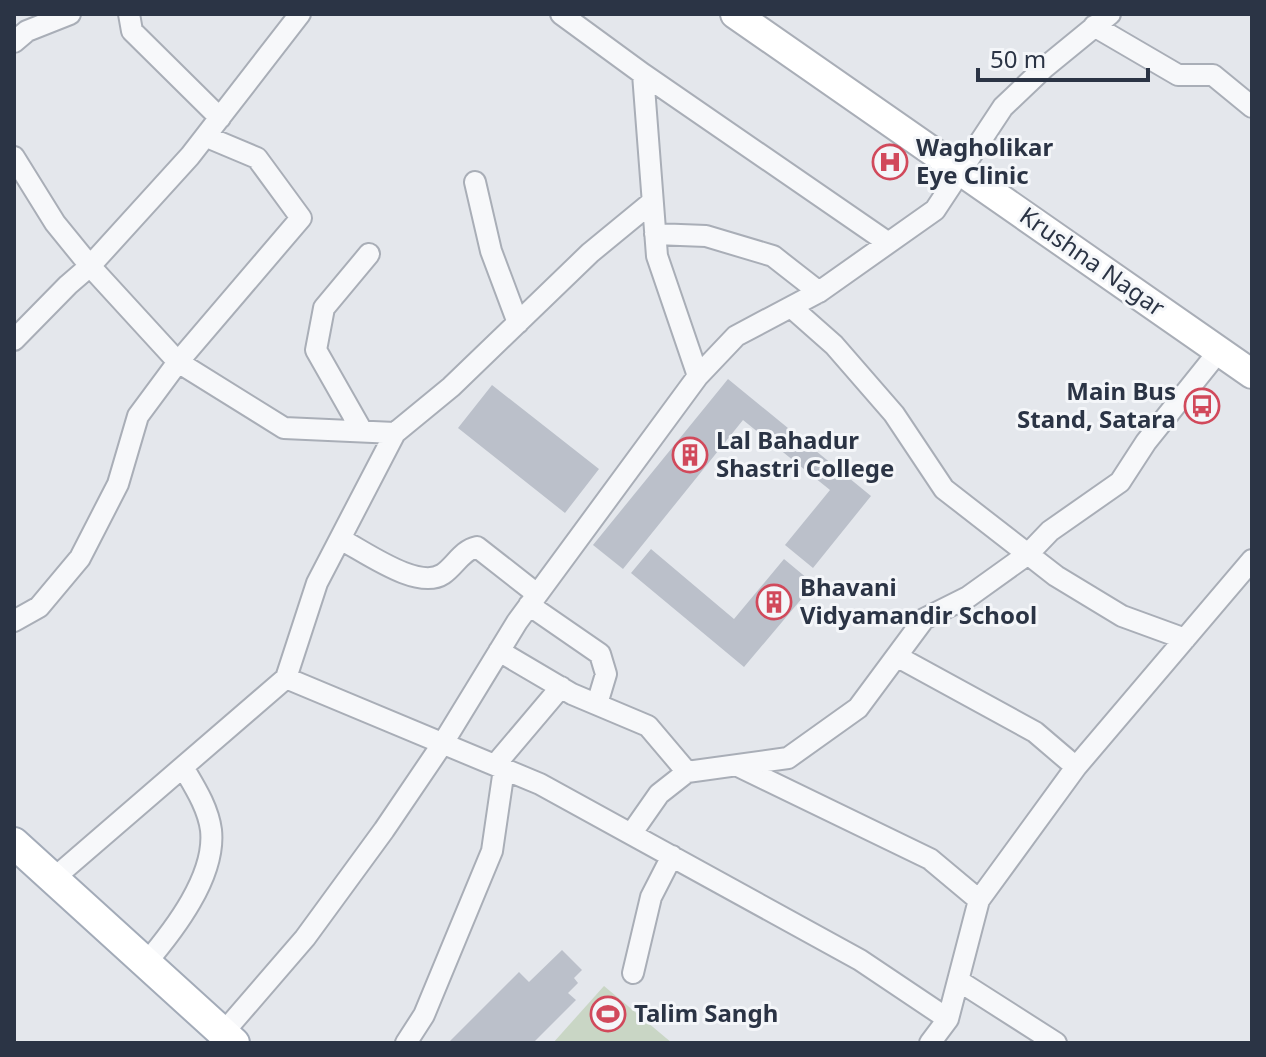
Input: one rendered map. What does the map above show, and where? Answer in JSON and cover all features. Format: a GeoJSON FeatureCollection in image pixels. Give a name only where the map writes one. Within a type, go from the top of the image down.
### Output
{"type":"FeatureCollection","features":[{"type":"Feature","properties":{"kind":"main road","name":"Krushna Nagar"},"geometry":{"type":"LineString","coordinates":[[735,14],[1252,374]]}},
{"type":"Feature","properties":{"kind":"main road"},"geometry":{"type":"LineString","coordinates":[[14,843],[228,1038]]}},
{"type":"Feature","properties":{"kind":"street"},"geometry":{"type":"LineString","coordinates":[[14,42],[27,31],[70,14]]}},
{"type":"Feature","properties":{"kind":"street"},"geometry":{"type":"LineString","coordinates":[[129,14],[132,31],[220,118]]}},
{"type":"Feature","properties":{"kind":"street"},"geometry":{"type":"LineString","coordinates":[[14,340],[90,266],[207,137],[300,14]]}},
{"type":"Feature","properties":{"kind":"street"},"geometry":{"type":"LineString","coordinates":[[561,14],[887,242]]}},
{"type":"Feature","properties":{"kind":"street"},"geometry":{"type":"LineString","coordinates":[[228,1038],[384,830],[533,600],[698,376],[736,336],[819,292],[935,210],[1003,107],[1102,20],[1178,75],[1213,75],[1252,107]]}},
{"type":"Feature","properties":{"kind":"street"},"geometry":{"type":"LineString","coordinates":[[643,74],[657,256],[698,376]]}},
{"type":"Feature","properties":{"kind":"street"},"geometry":{"type":"LineString","coordinates":[[14,621],[39,607],[80,558],[118,484],[138,416],[178,362],[301,218],[257,158],[207,137]]}},
{"type":"Feature","properties":{"kind":"street"},"geometry":{"type":"LineString","coordinates":[[14,158],[55,223],[178,362],[284,428],[395,433]]}},
{"type":"Feature","properties":{"kind":"street"},"geometry":{"type":"LineString","coordinates":[[475,182],[491,251],[518,323]]}},
{"type":"Feature","properties":{"kind":"street"},"geometry":{"type":"LineString","coordinates":[[53,879],[286,678],[317,583],[395,433],[451,387],[590,253],[652,202]]}},
{"type":"Feature","properties":{"kind":"street"},"geometry":{"type":"LineString","coordinates":[[655,234],[706,236],[773,256],[819,292]]}},
{"type":"Feature","properties":{"kind":"street"},"geometry":{"type":"LineString","coordinates":[[362,431],[316,350],[324,308],[369,254]]}},
{"type":"Feature","properties":{"kind":"street"},"geometry":{"type":"LineString","coordinates":[[791,307],[834,345],[894,414],[944,489],[1056,576],[1122,616],[1185,639]]}},
{"type":"Feature","properties":{"kind":"street"},"geometry":{"type":"LineString","coordinates":[[631,834],[659,794],[687,772],[788,758],[858,708],[924,619],[968,597],[1028,554],[1050,531],[1120,482],[1146,442],[1219,351]]}},
{"type":"Feature","properties":{"kind":"street"},"geometry":{"type":"LineString","coordinates":[[340,539],[417,579],[433,579],[444,574],[470,548],[477,547],[533,600],[600,654],[606,674],[597,704]]}},
{"type":"Feature","properties":{"kind":"street"},"geometry":{"type":"LineString","coordinates":[[930,1043],[948,1019],[979,900],[1076,767],[1252,560]]}},
{"type":"Feature","properties":{"kind":"street"},"geometry":{"type":"LineString","coordinates":[[499,651],[561,687],[648,726],[687,772]]}},
{"type":"Feature","properties":{"kind":"street"},"geometry":{"type":"LineString","coordinates":[[898,657],[1035,732],[1076,767]]}},
{"type":"Feature","properties":{"kind":"street"},"geometry":{"type":"LineString","coordinates":[[286,678],[540,784],[860,960],[948,1019]]}},
{"type":"Feature","properties":{"kind":"street"},"geometry":{"type":"LineString","coordinates":[[406,1043],[424,1015],[492,851],[499,767],[561,687]]}},
{"type":"Feature","properties":{"kind":"street"},"geometry":{"type":"LineString","coordinates":[[146,963],[174,930],[210,857],[211,829],[203,803],[183,767]]}},
{"type":"Feature","properties":{"kind":"street"},"geometry":{"type":"LineString","coordinates":[[740,767],[930,859],[979,900]]}},
{"type":"Feature","properties":{"kind":"street"},"geometry":{"type":"LineString","coordinates":[[633,973],[651,897],[672,856]]}},
{"type":"Feature","properties":{"kind":"street"},"geometry":{"type":"LineString","coordinates":[[959,981],[1056,1043]]}},
{"type":"Feature","properties":{"kind":"green space","name":"Talim Sangh"},"geometry":{"type":"Polygon","coordinates":[[[604,986],[672,1043],[553,1043],[604,986]]]}},
{"type":"Feature","properties":{"kind":"building"},"geometry":{"type":"Polygon","coordinates":[[[889,143],[903,152],[886,177],[872,167],[889,143]]]}},
{"type":"Feature","properties":{"kind":"building","name":"Lal Bahadur Shastri College"},"geometry":{"type":"Polygon","coordinates":[[[728,379],[871,496],[813,568],[785,545],[830,490],[743,420],[623,569],[593,545],[728,379]]]}},
{"type":"Feature","properties":{"kind":"building"},"geometry":{"type":"Polygon","coordinates":[[[492,385],[599,469],[565,513],[458,428],[492,385]]]}},
{"type":"Feature","properties":{"kind":"building","name":"Bhavani Vidyamandir School"},"geometry":{"type":"Polygon","coordinates":[[[651,549],[734,619],[784,559],[814,584],[744,667],[631,573],[651,549]]]}},
{"type":"Feature","properties":{"kind":"building","name":"Talim Sangh"},"geometry":{"type":"Polygon","coordinates":[[[562,950],[582,970],[574,978],[578,983],[568,993],[576,1000],[533,1043],[448,1043],[519,972],[529,982],[562,950]]]}},
{"type":"Feature","properties":{"kind":"place","name":"Wagholikar Eye Clinic"},"geometry":{"type":"Point","coordinates":[890,162]}},
{"type":"Feature","properties":{"kind":"place","name":"Main Bus Stand, Satara"},"geometry":{"type":"Point","coordinates":[1202,406]}},
{"type":"Feature","properties":{"kind":"place","name":"Lal Bahadur Shastri College"},"geometry":{"type":"Point","coordinates":[690,455]}},
{"type":"Feature","properties":{"kind":"place","name":"Bhavani Vidyamandir School"},"geometry":{"type":"Point","coordinates":[774,602]}},
{"type":"Feature","properties":{"kind":"place","name":"Talim Sangh"},"geometry":{"type":"Point","coordinates":[608,1014]}}]}
